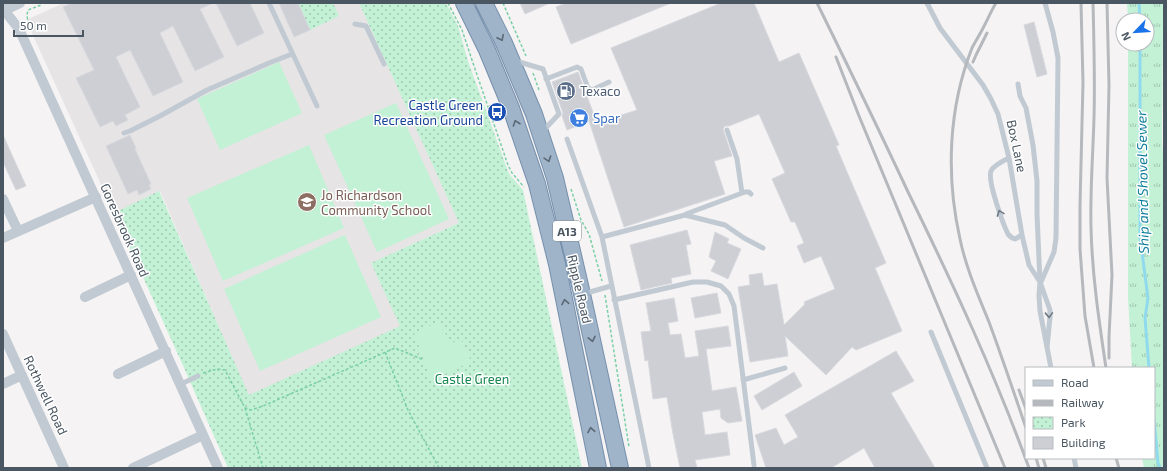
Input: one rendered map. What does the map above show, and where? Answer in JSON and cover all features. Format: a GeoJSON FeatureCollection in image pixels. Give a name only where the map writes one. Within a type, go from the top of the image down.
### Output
{"type":"FeatureCollection","features":[{"type":"Feature","properties":{"kind":"highway","name":"Ripple Road"},"geometry":{"type":"LineString","coordinates":[[464,3],[487,50],[511,108],[537,184],[557,264],[598,468]]}},
{"type":"Feature","properties":{"kind":"highway","name":"Ripple Road"},"geometry":{"type":"LineString","coordinates":[[484,3],[504,43],[534,114],[555,178],[620,468]]}},
{"type":"Feature","properties":{"kind":"street"},"geometry":{"type":"LineString","coordinates":[[3,9],[20,3]]}},
{"type":"Feature","properties":{"kind":"street","name":"Goresbrook Road"},"geometry":{"type":"LineString","coordinates":[[3,9],[19,29],[218,468]]}},
{"type":"Feature","properties":{"kind":"street"},"geometry":{"type":"LineString","coordinates":[[3,238],[96,197]]}},
{"type":"Feature","properties":{"kind":"street"},"geometry":{"type":"LineString","coordinates":[[3,199],[18,231]]}},
{"type":"Feature","properties":{"kind":"street"},"geometry":{"type":"LineString","coordinates":[[85,297],[131,275]]}},
{"type":"Feature","properties":{"kind":"street","name":"Rothwell Road"},"geometry":{"type":"LineString","coordinates":[[3,334],[64,468]]}},
{"type":"Feature","properties":{"kind":"street"},"geometry":{"type":"LineString","coordinates":[[118,374],[166,351]]}},
{"type":"Feature","properties":{"kind":"street"},"geometry":{"type":"LineString","coordinates":[[3,384],[22,375]]}},
{"type":"Feature","properties":{"kind":"street"},"geometry":{"type":"LineString","coordinates":[[134,468],[203,434]]}},
{"type":"Feature","properties":{"kind":"lane"},"geometry":{"type":"LineString","coordinates":[[269,3],[316,106]]}},
{"type":"Feature","properties":{"kind":"lane","name":"Box Lane"},"geometry":{"type":"LineString","coordinates":[[927,3],[940,28],[983,85],[998,114],[1009,158],[1022,235],[1029,265],[1040,282],[1050,310],[1047,348]]}},
{"type":"Feature","properties":{"kind":"lane"},"geometry":{"type":"LineString","coordinates":[[1040,282],[1054,252],[1056,238],[1058,58],[1045,3]]}},
{"type":"Feature","properties":{"kind":"lane"},"geometry":{"type":"LineString","coordinates":[[355,24],[366,26],[384,64]]}},
{"type":"Feature","properties":{"kind":"lane"},"geometry":{"type":"LineString","coordinates":[[124,132],[130,131],[154,119],[207,90],[292,54]]}},
{"type":"Feature","properties":{"kind":"lane"},"geometry":{"type":"LineString","coordinates":[[511,60],[543,69],[559,114],[541,135]]}},
{"type":"Feature","properties":{"kind":"lane"},"geometry":{"type":"LineString","coordinates":[[546,79],[577,67],[581,69],[588,88],[592,90],[609,82]]}},
{"type":"Feature","properties":{"kind":"lane"},"geometry":{"type":"LineString","coordinates":[[1018,84],[1020,96],[1026,108],[1033,145],[1037,181],[1040,282]]}},
{"type":"Feature","properties":{"kind":"lane"},"geometry":{"type":"LineString","coordinates":[[727,130],[737,159],[742,194]]}},
{"type":"Feature","properties":{"kind":"lane"},"geometry":{"type":"LineString","coordinates":[[567,139],[602,237],[649,468]]}},
{"type":"Feature","properties":{"kind":"lane"},"geometry":{"type":"LineString","coordinates":[[1009,158],[996,165],[992,170],[990,177],[999,210],[1009,234],[1012,238],[1016,239],[1022,235]]}},
{"type":"Feature","properties":{"kind":"lane"},"geometry":{"type":"LineString","coordinates":[[602,237],[685,215],[748,192],[751,194]]}},
{"type":"Feature","properties":{"kind":"lane"},"geometry":{"type":"LineString","coordinates":[[685,215],[725,225],[744,238],[764,248]]}},
{"type":"Feature","properties":{"kind":"lane"},"geometry":{"type":"LineString","coordinates":[[614,300],[693,282],[707,282],[721,286],[729,294],[734,306],[754,465]]}},
{"type":"Feature","properties":{"kind":"lane","name":"Box Lane"},"geometry":{"type":"LineString","coordinates":[[1040,282],[1040,311],[1050,367]]}},
{"type":"Feature","properties":{"kind":"lane"},"geometry":{"type":"LineString","coordinates":[[582,294],[611,286]]}},
{"type":"Feature","properties":{"kind":"lane"},"geometry":{"type":"LineString","coordinates":[[931,332],[987,468]]}},
{"type":"Feature","properties":{"kind":"lane"},"geometry":{"type":"LineString","coordinates":[[743,380],[785,368]]}},
{"type":"Feature","properties":{"kind":"lane"},"geometry":{"type":"LineString","coordinates":[[180,384],[198,376]]}},
{"type":"Feature","properties":{"kind":"path"},"geometry":{"type":"LineString","coordinates":[[28,23],[28,10],[40,5],[40,3]]}},
{"type":"Feature","properties":{"kind":"path"},"geometry":{"type":"LineString","coordinates":[[448,3],[462,30],[508,165],[512,173],[525,189]]}},
{"type":"Feature","properties":{"kind":"path"},"geometry":{"type":"LineString","coordinates":[[589,234],[604,288],[631,453]]}},
{"type":"Feature","properties":{"kind":"path"},"geometry":{"type":"LineString","coordinates":[[245,408],[251,410],[263,406],[395,348],[424,360]]}},
{"type":"Feature","properties":{"kind":"path"},"geometry":{"type":"LineString","coordinates":[[385,352],[408,410],[440,468]]}},
{"type":"Feature","properties":{"kind":"path"},"geometry":{"type":"LineString","coordinates":[[198,376],[217,369],[225,370],[245,408],[263,468]]}},
{"type":"Feature","properties":{"kind":"shaded area","name":"Jo Richardson Community School"},"geometry":{"type":"Polygon","coordinates":[[[64,3],[359,3],[459,223],[371,263],[401,326],[249,396],[160,191],[114,213],[26,20],[64,3]]]}},
{"type":"Feature","properties":{"kind":"green space"},"geometry":{"type":"Polygon","coordinates":[[[298,3],[333,3],[339,16],[310,30],[298,3]]]}},
{"type":"Feature","properties":{"kind":"green space","name":"Castle Green"},"geometry":{"type":"Polygon","coordinates":[[[359,3],[446,3],[458,26],[468,61],[509,174],[523,190],[582,468],[228,468],[114,213],[159,191],[249,395],[400,326],[371,263],[459,223],[359,3]]]}},
{"type":"Feature","properties":{"kind":"green space"},"geometry":{"type":"Polygon","coordinates":[[[1127,3],[1164,3],[1162,137],[1164,177],[1164,468],[1144,468],[1142,459],[1155,459],[1155,367],[1132,367],[1128,298],[1128,52],[1155,52],[1155,12],[1128,12],[1127,3]]]}},
{"type":"Feature","properties":{"kind":"green space"},"geometry":{"type":"Polygon","coordinates":[[[279,62],[302,113],[220,150],[197,99],[279,62]]]}},
{"type":"Feature","properties":{"kind":"green space"},"geometry":{"type":"Polygon","coordinates":[[[396,103],[449,219],[377,252],[324,135],[396,103]]]}},
{"type":"Feature","properties":{"kind":"green space"},"geometry":{"type":"Polygon","coordinates":[[[309,145],[344,228],[223,281],[187,198],[309,145]]]}},
{"type":"Feature","properties":{"kind":"green space"},"geometry":{"type":"Polygon","coordinates":[[[345,235],[381,317],[260,371],[224,289],[345,235]]]}},
{"type":"Feature","properties":{"kind":"green space"},"geometry":{"type":"Polygon","coordinates":[[[438,322],[452,343],[458,340],[463,342],[470,358],[467,365],[461,366],[432,381],[414,333],[438,322]]]}},
{"type":"Feature","properties":{"kind":"building"},"geometry":{"type":"Polygon","coordinates":[[[72,3],[213,3],[200,9],[224,57],[195,71],[173,26],[160,33],[183,82],[153,96],[130,50],[116,57],[140,107],[125,115],[128,120],[116,126],[113,121],[100,127],[76,78],[94,70],[63,7],[72,3]]]}},
{"type":"Feature","properties":{"kind":"building"},"geometry":{"type":"Polygon","coordinates":[[[216,3],[250,3],[264,33],[237,46],[216,3]]]}},
{"type":"Feature","properties":{"kind":"building"},"geometry":{"type":"Polygon","coordinates":[[[279,3],[298,3],[310,30],[294,37],[279,3]]]}},
{"type":"Feature","properties":{"kind":"building"},"geometry":{"type":"Polygon","coordinates":[[[520,3],[550,3],[525,14],[520,3]]]}},
{"type":"Feature","properties":{"kind":"building"},"geometry":{"type":"Polygon","coordinates":[[[566,3],[671,3],[571,44],[556,7],[566,3]]]}},
{"type":"Feature","properties":{"kind":"building"},"geometry":{"type":"Polygon","coordinates":[[[721,3],[754,3],[779,62],[799,53],[839,145],[836,146],[886,263],[875,268],[902,331],[856,350],[852,347],[826,375],[785,336],[788,356],[750,362],[738,287],[750,285],[749,275],[762,273],[764,286],[777,284],[784,325],[805,304],[804,302],[835,289],[821,256],[804,263],[797,246],[804,243],[795,222],[791,222],[772,179],[785,173],[759,114],[729,126],[725,126],[723,129],[732,156],[714,161],[725,194],[624,227],[589,121],[567,130],[562,116],[563,113],[552,82],[578,72],[597,123],[637,110],[611,48],[721,3]]]}},
{"type":"Feature","properties":{"kind":"building"},"geometry":{"type":"Polygon","coordinates":[[[1034,22],[1047,74],[1037,77],[1024,25],[1034,22]]]}},
{"type":"Feature","properties":{"kind":"building"},"geometry":{"type":"Polygon","coordinates":[[[3,135],[26,186],[16,190],[3,162],[3,135]]]}},
{"type":"Feature","properties":{"kind":"building"},"geometry":{"type":"Polygon","coordinates":[[[130,135],[151,184],[149,185],[151,189],[139,195],[137,190],[128,194],[106,146],[130,135]]]}},
{"type":"Feature","properties":{"kind":"building"},"geometry":{"type":"Polygon","coordinates":[[[687,230],[691,244],[686,245],[691,274],[671,278],[672,283],[641,290],[630,245],[687,230]]]}},
{"type":"Feature","properties":{"kind":"building"},"geometry":{"type":"Polygon","coordinates":[[[715,232],[729,239],[727,243],[741,249],[728,279],[711,271],[716,261],[709,257],[715,232]]]}},
{"type":"Feature","properties":{"kind":"building"},"geometry":{"type":"Polygon","coordinates":[[[717,293],[721,313],[695,318],[691,298],[717,293]]]}},
{"type":"Feature","properties":{"kind":"building"},"geometry":{"type":"Polygon","coordinates":[[[674,298],[678,321],[668,323],[670,335],[681,334],[685,358],[699,356],[695,331],[728,326],[731,346],[706,349],[712,391],[736,387],[742,421],[728,423],[721,418],[720,409],[702,412],[705,435],[727,432],[730,455],[695,460],[697,468],[680,468],[667,397],[653,399],[648,360],[645,361],[641,332],[651,331],[646,303],[674,298]]]}},
{"type":"Feature","properties":{"kind":"building"},"geometry":{"type":"Polygon","coordinates":[[[896,351],[914,381],[891,393],[935,468],[875,468],[864,448],[831,468],[766,468],[755,435],[776,428],[784,445],[798,437],[785,415],[896,351]]]}},
{"type":"Feature","properties":{"kind":"building"},"geometry":{"type":"Polygon","coordinates":[[[794,372],[802,386],[762,410],[754,396],[794,372]]]}},
{"type":"Feature","properties":{"kind":"waterway","name":"Ship and Shovel Sewer"},"geometry":{"type":"LineString","coordinates":[[1139,3],[1140,12]]}},
{"type":"Feature","properties":{"kind":"waterway","name":"Ship and Shovel Sewer"},"geometry":{"type":"LineString","coordinates":[[1140,52],[1140,237],[1148,298],[1145,318],[1149,367]]}},
{"type":"Feature","properties":{"kind":"waterway","name":"Ship and Shovel Sewer"},"geometry":{"type":"LineString","coordinates":[[1155,430],[1158,463],[1160,468]]}},
{"type":"Feature","properties":{"kind":"railway"},"geometry":{"type":"LineString","coordinates":[[817,3],[957,295],[988,364],[1025,457]]}},
{"type":"Feature","properties":{"kind":"railway"},"geometry":{"type":"LineString","coordinates":[[996,3],[972,48],[964,71],[954,119],[951,167],[956,215],[960,239],[966,260],[1025,425]]}},
{"type":"Feature","properties":{"kind":"railway"},"geometry":{"type":"LineString","coordinates":[[1081,3],[1083,83],[1080,249],[1085,316],[1094,367]]}},
{"type":"Feature","properties":{"kind":"railway"},"geometry":{"type":"LineString","coordinates":[[1093,3],[1094,104],[1091,227],[1094,280],[1106,367]]}},
{"type":"Feature","properties":{"kind":"railway"},"geometry":{"type":"LineString","coordinates":[[1107,3],[1109,85],[1107,178],[1112,275],[1109,358]]}},
{"type":"Feature","properties":{"kind":"railway"},"geometry":{"type":"LineString","coordinates":[[973,62],[987,33]]}},
{"type":"Feature","properties":{"kind":"railway"},"geometry":{"type":"LineString","coordinates":[[836,57],[1005,468]]}},
{"type":"Feature","properties":{"kind":"railway"},"geometry":{"type":"LineString","coordinates":[[1019,390],[1025,406]]}},
{"type":"Feature","properties":{"kind":"railway"},"geometry":{"type":"LineString","coordinates":[[1026,459],[1029,468]]}},
{"type":"Feature","properties":{"kind":"railway"},"geometry":{"type":"LineString","coordinates":[[1036,459],[1039,468]]}},
{"type":"Feature","properties":{"kind":"railway"},"geometry":{"type":"LineString","coordinates":[[1043,459],[1046,468]]}},
{"type":"Feature","properties":{"kind":"railway"},"geometry":{"type":"LineString","coordinates":[[1116,459],[1119,468]]}},
{"type":"Feature","properties":{"kind":"place","name":"Texaco"},"geometry":{"type":"Point","coordinates":[566,91]}},
{"type":"Feature","properties":{"kind":"place","name":"Castle Green Recreation Ground"},"geometry":{"type":"Point","coordinates":[497,112]}},
{"type":"Feature","properties":{"kind":"place","name":"Spar"},"geometry":{"type":"Point","coordinates":[579,118]}},
{"type":"Feature","properties":{"kind":"place","name":"Jo Richardson Community School"},"geometry":{"type":"Point","coordinates":[307,202]}}]}
